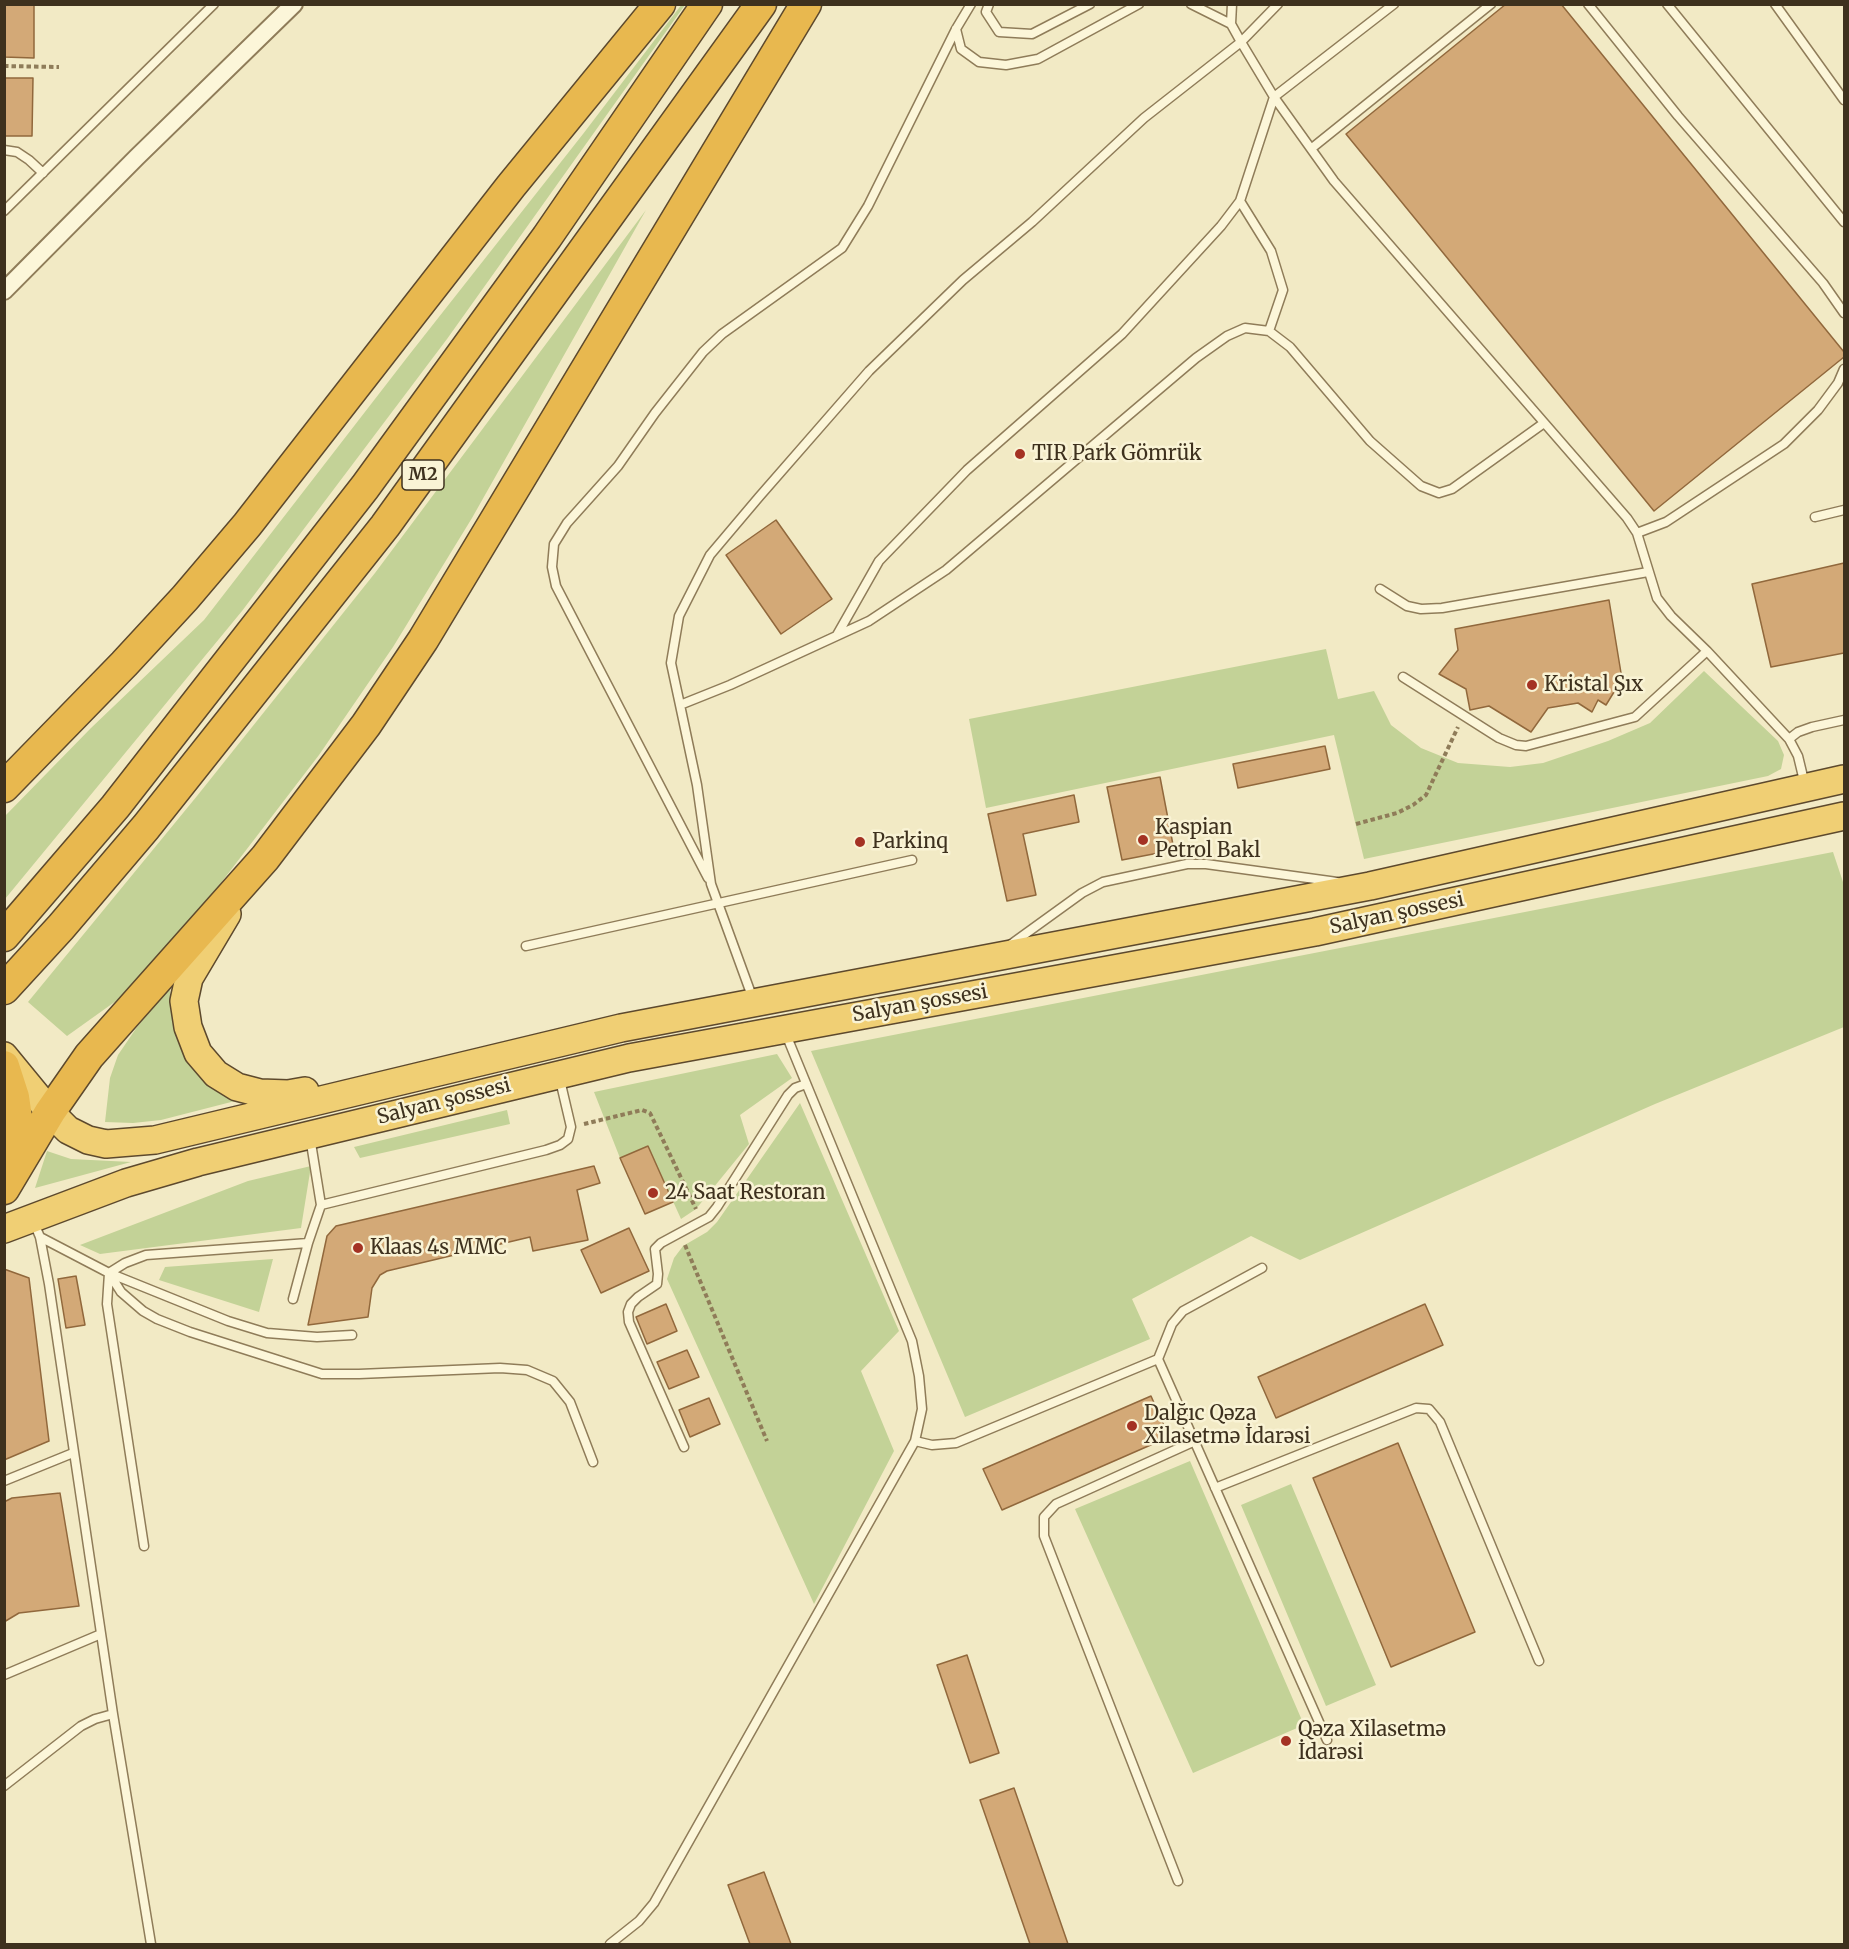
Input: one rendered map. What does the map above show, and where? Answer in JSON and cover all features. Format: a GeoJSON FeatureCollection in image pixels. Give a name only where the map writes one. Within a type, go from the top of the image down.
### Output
{"type":"FeatureCollection","features":[{"type":"Feature","properties":{"kind":"highway"},"geometry":{"type":"LineString","coordinates":[[4,787],[124,664],[216,561],[511,186],[660,4]]}},
{"type":"Feature","properties":{"kind":"highway","name":"M2"},"geometry":{"type":"LineString","coordinates":[[4,936],[116,807],[365,487],[548,237],[707,4]]}},
{"type":"Feature","properties":{"kind":"highway","name":"M2"},"geometry":{"type":"LineString","coordinates":[[4,989],[61,927],[146,827],[385,526],[761,4]]}},
{"type":"Feature","properties":{"kind":"highway"},"geometry":{"type":"LineString","coordinates":[[425,1074],[288,1094],[260,1093],[237,1087],[216,1074],[198,1053],[188,1027],[184,1000],[189,978],[229,911],[265,858],[366,724],[423,640],[806,4]]}},
{"type":"Feature","properties":{"kind":"highway","name":"Salyan şossesi"},"geometry":{"type":"LineString","coordinates":[[425,1074],[621,1028],[1370,886],[1845,779]]}},
{"type":"Feature","properties":{"kind":"highway","name":"Salyan şossesi"},"geometry":{"type":"LineString","coordinates":[[4,1229],[36,1227],[126,1183],[198,1162],[629,1058],[1315,932],[1842,819]]}},
{"type":"Feature","properties":{"kind":"highway"},"geometry":{"type":"LineString","coordinates":[[4,1187],[70,1081],[265,858]]}},
{"type":"Feature","properties":{"kind":"highway"},"geometry":{"type":"LineString","coordinates":[[4,1056],[50,1112],[68,1130],[88,1140],[106,1144],[128,1143],[188,1133],[425,1074]]}},
{"type":"Feature","properties":{"kind":"highway"},"geometry":{"type":"LineString","coordinates":[[4,1066],[14,1097],[17,1118],[13,1160],[4,1187]]}},
{"type":"Feature","properties":{"kind":"street"},"geometry":{"type":"LineString","coordinates":[[4,291],[136,156],[294,4]]}},
{"type":"Feature","properties":{"kind":"lane"},"geometry":{"type":"LineString","coordinates":[[4,210],[214,4]]}},
{"type":"Feature","properties":{"kind":"lane"},"geometry":{"type":"LineString","coordinates":[[755,1002],[711,884],[556,586],[552,567],[554,544],[567,523],[618,466],[655,413],[703,352],[722,334],[842,248],[868,206],[956,29],[971,4]]}},
{"type":"Feature","properties":{"kind":"lane"},"geometry":{"type":"LineString","coordinates":[[989,4],[986,12],[999,32],[1032,34],[1090,4]]}},
{"type":"Feature","properties":{"kind":"lane"},"geometry":{"type":"LineString","coordinates":[[956,29],[961,49],[979,62],[1006,65],[1038,59],[1139,4]]}},
{"type":"Feature","properties":{"kind":"lane"},"geometry":{"type":"LineString","coordinates":[[1191,4],[1231,24]]}},
{"type":"Feature","properties":{"kind":"lane"},"geometry":{"type":"LineString","coordinates":[[1232,4],[1231,24],[1241,42],[1274,97],[1334,181],[1627,518],[1637,533],[1656,598],[1665,611],[1707,651],[1789,739],[1798,756],[1806,788]]}},
{"type":"Feature","properties":{"kind":"lane"},"geometry":{"type":"LineString","coordinates":[[711,884],[697,785],[671,663],[679,616],[710,555],[869,371],[963,280],[1032,222],[1144,118],[1241,42],[1278,4]]}},
{"type":"Feature","properties":{"kind":"lane"},"geometry":{"type":"LineString","coordinates":[[837,637],[879,561],[966,470],[1122,334],[1221,226],[1240,201],[1274,97],[1394,4]]}},
{"type":"Feature","properties":{"kind":"lane"},"geometry":{"type":"LineString","coordinates":[[1312,148],[1491,4]]}},
{"type":"Feature","properties":{"kind":"lane"},"geometry":{"type":"LineString","coordinates":[[1588,4],[1678,116],[1823,283],[1845,313]]}},
{"type":"Feature","properties":{"kind":"lane"},"geometry":{"type":"LineString","coordinates":[[1667,4],[1845,222]]}},
{"type":"Feature","properties":{"kind":"lane"},"geometry":{"type":"LineString","coordinates":[[1775,4],[1845,100]]}},
{"type":"Feature","properties":{"kind":"lane"},"geometry":{"type":"LineString","coordinates":[[4,150],[17,152],[43,173]]}},
{"type":"Feature","properties":{"kind":"lane"},"geometry":{"type":"LineString","coordinates":[[1240,201],[1271,251],[1283,290],[1269,331]]}},
{"type":"Feature","properties":{"kind":"lane"},"geometry":{"type":"LineString","coordinates":[[680,705],[869,621],[946,570],[1196,358],[1227,336],[1245,328],[1269,331],[1290,347],[1370,441],[1421,486],[1439,493],[1452,489],[1544,423]]}},
{"type":"Feature","properties":{"kind":"lane"},"geometry":{"type":"LineString","coordinates":[[1637,533],[1666,522],[1784,444],[1818,410],[1838,383],[1845,369]]}},
{"type":"Feature","properties":{"kind":"lane"},"geometry":{"type":"LineString","coordinates":[[1815,517],[1845,510]]}},
{"type":"Feature","properties":{"kind":"lane"},"geometry":{"type":"LineString","coordinates":[[1380,589],[1407,606],[1421,609],[1442,608],[1648,572]]}},
{"type":"Feature","properties":{"kind":"lane"},"geometry":{"type":"LineString","coordinates":[[1403,677],[1498,738],[1526,746],[1635,717],[1707,651]]}},
{"type":"Feature","properties":{"kind":"lane"},"geometry":{"type":"LineString","coordinates":[[1789,739],[1798,732],[1812,727],[1845,720]]}},
{"type":"Feature","properties":{"kind":"lane"},"geometry":{"type":"LineString","coordinates":[[526,946],[912,860]]}},
{"type":"Feature","properties":{"kind":"lane"},"geometry":{"type":"LineString","coordinates":[[992,958],[1082,893],[1103,882],[1187,864],[1206,864],[1370,886]]}},
{"type":"Feature","properties":{"kind":"lane"},"geometry":{"type":"LineString","coordinates":[[610,1944],[639,1921],[654,1903],[915,1441],[921,1409],[919,1376],[912,1341],[784,1029]]}},
{"type":"Feature","properties":{"kind":"lane"},"geometry":{"type":"LineString","coordinates":[[321,1205],[560,1145],[568,1139],[571,1127],[559,1074]]}},
{"type":"Feature","properties":{"kind":"lane"},"geometry":{"type":"LineString","coordinates":[[684,1447],[629,1322],[628,1312],[631,1304],[638,1297],[657,1284],[655,1249],[661,1243],[709,1217],[788,1095],[795,1088],[806,1084]]}},
{"type":"Feature","properties":{"kind":"lane"},"geometry":{"type":"LineString","coordinates":[[293,1299],[321,1205],[309,1134]]}},
{"type":"Feature","properties":{"kind":"lane"},"geometry":{"type":"LineString","coordinates":[[36,1227],[109,1273],[228,1322],[267,1333],[317,1337],[352,1335]]}},
{"type":"Feature","properties":{"kind":"lane"},"geometry":{"type":"LineString","coordinates":[[36,1227],[151,1944]]}},
{"type":"Feature","properties":{"kind":"lane"},"geometry":{"type":"LineString","coordinates":[[109,1273],[125,1263],[146,1255],[308,1243]]}},
{"type":"Feature","properties":{"kind":"lane"},"geometry":{"type":"LineString","coordinates":[[915,1441],[932,1445],[956,1443],[1158,1359],[1172,1324],[1183,1311],[1262,1268]]}},
{"type":"Feature","properties":{"kind":"lane"},"geometry":{"type":"LineString","coordinates":[[109,1273],[121,1292],[143,1311],[157,1318],[190,1332],[322,1374],[500,1368],[526,1370],[544,1377],[553,1381],[570,1402],[593,1462]]}},
{"type":"Feature","properties":{"kind":"lane"},"geometry":{"type":"LineString","coordinates":[[109,1273],[107,1304],[144,1546]]}},
{"type":"Feature","properties":{"kind":"lane"},"geometry":{"type":"LineString","coordinates":[[1158,1359],[1327,1740]]}},
{"type":"Feature","properties":{"kind":"lane"},"geometry":{"type":"LineString","coordinates":[[1215,1488],[1416,1408],[1429,1409],[1440,1422],[1539,1661]]}},
{"type":"Feature","properties":{"kind":"lane"},"geometry":{"type":"LineString","coordinates":[[1178,1881],[1044,1536],[1044,1518],[1056,1504],[1195,1441]]}},
{"type":"Feature","properties":{"kind":"lane"},"geometry":{"type":"LineString","coordinates":[[4,1481],[73,1453]]}},
{"type":"Feature","properties":{"kind":"lane"},"geometry":{"type":"LineString","coordinates":[[4,1675],[101,1634]]}},
{"type":"Feature","properties":{"kind":"lane"},"geometry":{"type":"LineString","coordinates":[[4,1786],[81,1726],[113,1714]]}},
{"type":"Feature","properties":{"kind":"path"},"geometry":{"type":"LineString","coordinates":[[4,66],[59,67]]}},
{"type":"Feature","properties":{"kind":"path"},"geometry":{"type":"LineString","coordinates":[[1356,824],[1397,813],[1426,795],[1463,716]]}},
{"type":"Feature","properties":{"kind":"path"},"geometry":{"type":"LineString","coordinates":[[571,1127],[642,1110],[650,1113],[702,1222]]}},
{"type":"Feature","properties":{"kind":"path"},"geometry":{"type":"LineString","coordinates":[[680,1233],[767,1440]]}},
{"type":"Feature","properties":{"kind":"green space"},"geometry":{"type":"Polygon","coordinates":[[[682,4],[685,5],[447,339],[242,611],[5,899],[5,816],[91,728],[204,620],[682,4]]]}},
{"type":"Feature","properties":{"kind":"green space"},"geometry":{"type":"Polygon","coordinates":[[[646,210],[472,518],[393,647],[319,755],[217,888],[123,996],[67,1036],[28,1002],[197,796],[375,573],[646,210]]]}},
{"type":"Feature","properties":{"kind":"green space"},"geometry":{"type":"Polygon","coordinates":[[[1326,649],[1338,699],[1374,691],[1391,725],[1421,748],[1458,763],[1510,767],[1543,763],[1608,741],[1650,723],[1704,671],[1778,741],[1784,755],[1781,769],[1768,776],[1364,859],[1334,735],[986,808],[969,719],[1326,649]]]}},
{"type":"Feature","properties":{"kind":"green space"},"geometry":{"type":"Polygon","coordinates":[[[1833,852],[1844,885],[1844,1027],[1655,1104],[1300,1260],[1251,1236],[1132,1299],[1150,1339],[965,1417],[811,1051],[1833,852]]]}},
{"type":"Feature","properties":{"kind":"green space"},"geometry":{"type":"Polygon","coordinates":[[[170,988],[173,1026],[191,1066],[207,1083],[239,1100],[161,1120],[133,1123],[105,1122],[110,1078],[118,1055],[137,1027],[170,988]]]}},
{"type":"Feature","properties":{"kind":"green space"},"geometry":{"type":"Polygon","coordinates":[[[777,1054],[792,1078],[740,1115],[749,1144],[696,1209],[681,1219],[648,1146],[620,1158],[594,1092],[777,1054]]]}},
{"type":"Feature","properties":{"kind":"green space"},"geometry":{"type":"Polygon","coordinates":[[[800,1103],[899,1331],[861,1371],[894,1451],[814,1604],[667,1279],[674,1258],[683,1246],[707,1232],[717,1222],[800,1103]]]}},
{"type":"Feature","properties":{"kind":"green space"},"geometry":{"type":"Polygon","coordinates":[[[507,1110],[510,1124],[360,1158],[354,1147],[507,1110]]]}},
{"type":"Feature","properties":{"kind":"green space"},"geometry":{"type":"Polygon","coordinates":[[[47,1151],[71,1159],[131,1162],[35,1188],[47,1151]]]}},
{"type":"Feature","properties":{"kind":"green space"},"geometry":{"type":"Polygon","coordinates":[[[311,1166],[301,1228],[100,1254],[80,1245],[248,1181],[311,1166]]]}},
{"type":"Feature","properties":{"kind":"green space"},"geometry":{"type":"Polygon","coordinates":[[[273,1259],[259,1312],[159,1280],[165,1267],[273,1259]]]}},
{"type":"Feature","properties":{"kind":"green space"},"geometry":{"type":"Polygon","coordinates":[[[1190,1461],[1304,1725],[1193,1773],[1075,1509],[1190,1461]]]}},
{"type":"Feature","properties":{"kind":"green space"},"geometry":{"type":"Polygon","coordinates":[[[1291,1484],[1376,1685],[1326,1706],[1241,1505],[1291,1484]]]}},
{"type":"Feature","properties":{"kind":"building"},"geometry":{"type":"Polygon","coordinates":[[[4,4],[34,4],[34,58],[4,57],[4,4]]]}},
{"type":"Feature","properties":{"kind":"building"},"geometry":{"type":"Polygon","coordinates":[[[1506,4],[1561,4],[1844,352],[1844,357],[1654,511],[1346,134],[1506,4]]]}},
{"type":"Feature","properties":{"kind":"building"},"geometry":{"type":"Polygon","coordinates":[[[4,78],[33,78],[32,136],[4,136],[4,78]]]}},
{"type":"Feature","properties":{"kind":"building"},"geometry":{"type":"Polygon","coordinates":[[[776,520],[832,599],[781,634],[726,555],[776,520]]]}},
{"type":"Feature","properties":{"kind":"building"},"geometry":{"type":"Polygon","coordinates":[[[1844,563],[1844,653],[1771,667],[1752,584],[1844,563]]]}},
{"type":"Feature","properties":{"kind":"building"},"geometry":{"type":"Polygon","coordinates":[[[1609,600],[1622,679],[1606,705],[1598,700],[1592,712],[1578,703],[1548,708],[1531,732],[1489,706],[1470,710],[1466,689],[1439,674],[1458,650],[1455,629],[1609,600]]]}},
{"type":"Feature","properties":{"kind":"building"},"geometry":{"type":"Polygon","coordinates":[[[1325,746],[1330,769],[1238,788],[1233,764],[1325,746]]]}},
{"type":"Feature","properties":{"kind":"building"},"geometry":{"type":"Polygon","coordinates":[[[1160,777],[1174,850],[1122,860],[1107,787],[1160,777]]]}},
{"type":"Feature","properties":{"kind":"building"},"geometry":{"type":"Polygon","coordinates":[[[1074,795],[1079,822],[1023,834],[1036,895],[1007,901],[988,814],[1074,795]]]}},
{"type":"Feature","properties":{"kind":"building"},"geometry":{"type":"Polygon","coordinates":[[[648,1146],[673,1202],[645,1214],[620,1158],[648,1146]]]}},
{"type":"Feature","properties":{"kind":"building"},"geometry":{"type":"Polygon","coordinates":[[[594,1166],[600,1183],[577,1190],[588,1240],[533,1251],[530,1237],[387,1271],[380,1275],[372,1288],[368,1317],[308,1325],[327,1236],[336,1226],[594,1166]]]}},
{"type":"Feature","properties":{"kind":"building"},"geometry":{"type":"Polygon","coordinates":[[[629,1228],[649,1271],[601,1293],[581,1250],[629,1228]]]}},
{"type":"Feature","properties":{"kind":"building"},"geometry":{"type":"Polygon","coordinates":[[[4,1269],[29,1278],[49,1441],[4,1460],[4,1269]]]}},
{"type":"Feature","properties":{"kind":"building"},"geometry":{"type":"Polygon","coordinates":[[[76,1276],[85,1325],[66,1328],[58,1279],[76,1276]]]}},
{"type":"Feature","properties":{"kind":"building"},"geometry":{"type":"Polygon","coordinates":[[[666,1304],[677,1331],[647,1344],[636,1317],[666,1304]]]}},
{"type":"Feature","properties":{"kind":"building"},"geometry":{"type":"Polygon","coordinates":[[[1425,1304],[1443,1345],[1276,1418],[1258,1377],[1425,1304]]]}},
{"type":"Feature","properties":{"kind":"building"},"geometry":{"type":"Polygon","coordinates":[[[687,1350],[699,1377],[669,1389],[657,1362],[687,1350]]]}},
{"type":"Feature","properties":{"kind":"building"},"geometry":{"type":"Polygon","coordinates":[[[1151,1396],[1169,1437],[1002,1510],[983,1469],[1151,1396]]]}},
{"type":"Feature","properties":{"kind":"building"},"geometry":{"type":"Polygon","coordinates":[[[709,1398],[720,1424],[690,1437],[679,1410],[709,1398]]]}},
{"type":"Feature","properties":{"kind":"building"},"geometry":{"type":"Polygon","coordinates":[[[1398,1443],[1475,1632],[1391,1667],[1313,1478],[1398,1443]]]}},
{"type":"Feature","properties":{"kind":"building"},"geometry":{"type":"Polygon","coordinates":[[[60,1493],[79,1606],[19,1613],[4,1622],[4,1502],[12,1498],[60,1493]]]}},
{"type":"Feature","properties":{"kind":"building"},"geometry":{"type":"Polygon","coordinates":[[[967,1655],[999,1753],[970,1763],[937,1665],[967,1655]]]}},
{"type":"Feature","properties":{"kind":"building"},"geometry":{"type":"Polygon","coordinates":[[[1014,1788],[1068,1944],[1030,1944],[980,1800],[1014,1788]]]}},
{"type":"Feature","properties":{"kind":"building"},"geometry":{"type":"Polygon","coordinates":[[[764,1872],[791,1944],[750,1944],[728,1885],[764,1872]]]}},
{"type":"Feature","properties":{"kind":"place","name":"TIR Park Gömrük"},"geometry":{"type":"Point","coordinates":[1020,454]}},
{"type":"Feature","properties":{"kind":"place","name":"Kristal Şıx"},"geometry":{"type":"Point","coordinates":[1532,685]}},
{"type":"Feature","properties":{"kind":"place","name":"Kaspian Petrol Bakl"},"geometry":{"type":"Point","coordinates":[1143,840]}},
{"type":"Feature","properties":{"kind":"place","name":"Parkinq"},"geometry":{"type":"Point","coordinates":[860,842]}},
{"type":"Feature","properties":{"kind":"place","name":"24 Saat Restoran"},"geometry":{"type":"Point","coordinates":[653,1193]}},
{"type":"Feature","properties":{"kind":"place","name":"Klaas 4s MMC"},"geometry":{"type":"Point","coordinates":[358,1248]}},
{"type":"Feature","properties":{"kind":"place","name":"Dalğıc Qəza Xilasetmə İdarəsi"},"geometry":{"type":"Point","coordinates":[1132,1426]}},
{"type":"Feature","properties":{"kind":"place","name":"Qəza Xilasetmə İdarəsi"},"geometry":{"type":"Point","coordinates":[1286,1741]}}]}
